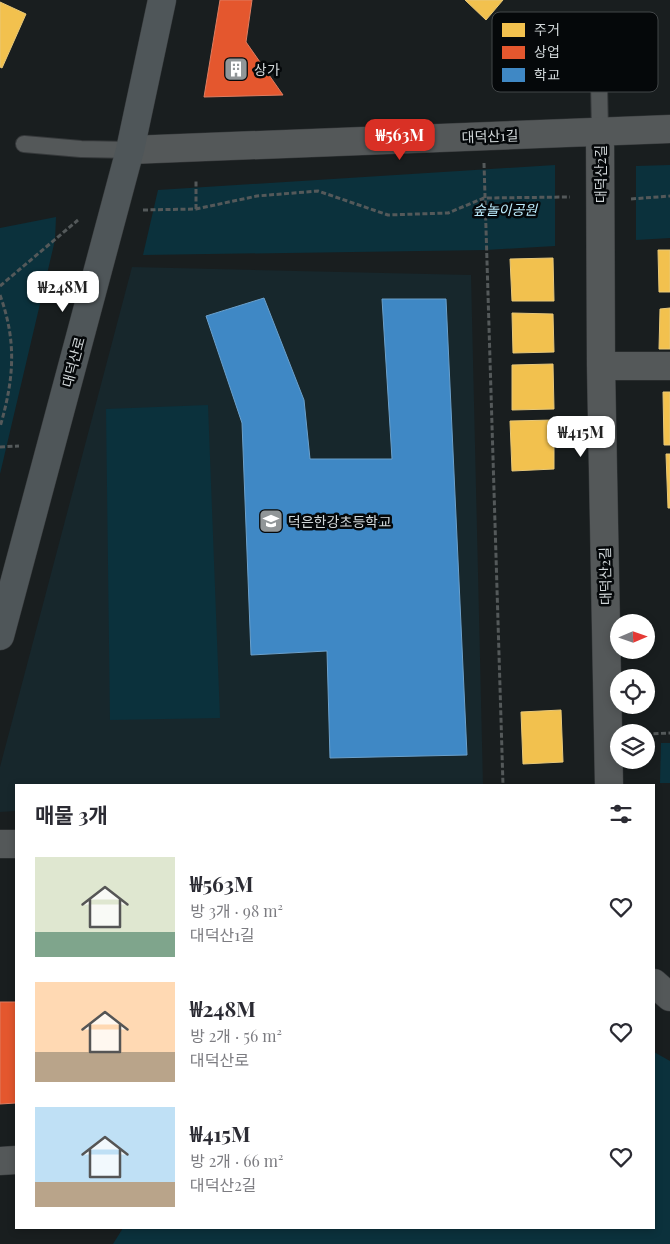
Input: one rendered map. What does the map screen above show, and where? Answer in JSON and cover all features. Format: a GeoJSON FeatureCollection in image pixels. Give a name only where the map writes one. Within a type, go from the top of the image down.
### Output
{"type":"FeatureCollection","features":[{"type":"Feature","properties":{"kind":"street","name":"대덕산로"},"geometry":{"type":"LineString","coordinates":[[0,636],[130,150],[162,0]]}},
{"type":"Feature","properties":{"kind":"street","name":"대덕산1길"},"geometry":{"type":"LineString","coordinates":[[130,150],[670,129]]}},
{"type":"Feature","properties":{"kind":"street","name":"대덕산2길"},"geometry":{"type":"LineString","coordinates":[[600,131],[601,366],[609,784]]}},
{"type":"Feature","properties":{"kind":"street"},"geometry":{"type":"LineString","coordinates":[[601,366],[670,366]]}},
{"type":"Feature","properties":{"kind":"street"},"geometry":{"type":"LineString","coordinates":[[0,844],[15,844]]}},
{"type":"Feature","properties":{"kind":"street"},"geometry":{"type":"LineString","coordinates":[[655,984],[670,997]]}},
{"type":"Feature","properties":{"kind":"street"},"geometry":{"type":"LineString","coordinates":[[0,1161],[15,1160]]}},
{"type":"Feature","properties":{"kind":"lane"},"geometry":{"type":"LineString","coordinates":[[599,92],[600,131]]}},
{"type":"Feature","properties":{"kind":"lane"},"geometry":{"type":"LineString","coordinates":[[24,144],[81,149],[130,150]]}},
{"type":"Feature","properties":{"kind":"path"},"geometry":{"type":"LineString","coordinates":[[484,162],[503,784]]}},
{"type":"Feature","properties":{"kind":"path"},"geometry":{"type":"LineString","coordinates":[[196,180],[196,209]]}},
{"type":"Feature","properties":{"kind":"path"},"geometry":{"type":"LineString","coordinates":[[142,210],[196,209],[257,196],[318,191],[388,215],[448,213],[484,198],[570,197]]}},
{"type":"Feature","properties":{"kind":"path"},"geometry":{"type":"LineString","coordinates":[[631,199],[670,196]]}},
{"type":"Feature","properties":{"kind":"path"},"geometry":{"type":"LineString","coordinates":[[0,286],[78,220]]}},
{"type":"Feature","properties":{"kind":"path"},"geometry":{"type":"LineString","coordinates":[[0,295],[10,321],[12,344],[10,390],[0,427]]}},
{"type":"Feature","properties":{"kind":"path"},"geometry":{"type":"LineString","coordinates":[[0,447],[19,446]]}},
{"type":"Feature","properties":{"kind":"path"},"geometry":{"type":"LineString","coordinates":[[655,734],[670,733]]}},
{"type":"Feature","properties":{"kind":"shaded area","name":"덕은한강초등학교"},"geometry":{"type":"Polygon","coordinates":[[[132,267],[471,275],[483,784],[15,784],[15,811],[0,812],[0,767],[132,267]]]}},
{"type":"Feature","properties":{"kind":"green space","name":"숲놀이공원"},"geometry":{"type":"Polygon","coordinates":[[[555,165],[555,246],[486,250],[143,255],[158,190],[555,165]]]}},
{"type":"Feature","properties":{"kind":"green space"},"geometry":{"type":"Polygon","coordinates":[[[670,165],[670,238],[636,240],[636,166],[670,165]]]}},
{"type":"Feature","properties":{"kind":"green space"},"geometry":{"type":"Polygon","coordinates":[[[56,217],[55,240],[0,474],[0,228],[56,217]]]}},
{"type":"Feature","properties":{"kind":"green space"},"geometry":{"type":"Polygon","coordinates":[[[208,405],[220,718],[110,720],[106,409],[208,405]]]}},
{"type":"Feature","properties":{"kind":"green space"},"geometry":{"type":"Polygon","coordinates":[[[661,743],[670,743],[670,783],[660,783],[661,743]]]}},
{"type":"Feature","properties":{"kind":"green space"},"geometry":{"type":"Polygon","coordinates":[[[655,1053],[670,1061],[670,1244],[113,1244],[122,1229],[655,1229],[655,1053]]]}},
{"type":"Feature","properties":{"kind":"building: 주거"},"geometry":{"type":"Polygon","coordinates":[[[465,0],[503,0],[486,20],[465,0]]]}},
{"type":"Feature","properties":{"kind":"building: 주거"},"geometry":{"type":"Polygon","coordinates":[[[0,2],[26,14],[2,68],[0,67],[0,2]]]}},
{"type":"Feature","properties":{"kind":"building: 주거"},"geometry":{"type":"Polygon","coordinates":[[[658,250],[670,250],[670,292],[659,292],[658,250]]]}},
{"type":"Feature","properties":{"kind":"building: 주거"},"geometry":{"type":"Polygon","coordinates":[[[553,258],[554,301],[512,301],[510,259],[553,258]]]}},
{"type":"Feature","properties":{"kind":"building: 주거"},"geometry":{"type":"Polygon","coordinates":[[[670,308],[670,349],[659,349],[660,309],[670,308]]]}},
{"type":"Feature","properties":{"kind":"building: 주거"},"geometry":{"type":"Polygon","coordinates":[[[512,313],[553,314],[554,352],[513,353],[512,313]]]}},
{"type":"Feature","properties":{"kind":"building: 주거"},"geometry":{"type":"Polygon","coordinates":[[[553,364],[554,409],[512,410],[512,365],[553,364]]]}},
{"type":"Feature","properties":{"kind":"building: 주거"},"geometry":{"type":"Polygon","coordinates":[[[663,392],[670,392],[670,445],[664,445],[663,392]]]}},
{"type":"Feature","properties":{"kind":"building: 주거"},"geometry":{"type":"Polygon","coordinates":[[[554,420],[554,469],[512,471],[510,421],[554,420]]]}},
{"type":"Feature","properties":{"kind":"building: 주거"},"geometry":{"type":"Polygon","coordinates":[[[666,454],[670,454],[670,508],[668,508],[666,454]]]}},
{"type":"Feature","properties":{"kind":"building: 주거"},"geometry":{"type":"Polygon","coordinates":[[[561,710],[563,762],[523,764],[521,712],[561,710]]]}},
{"type":"Feature","properties":{"kind":"building: 상업","name":"상가"},"geometry":{"type":"Polygon","coordinates":[[[220,0],[252,0],[246,42],[283,95],[204,97],[220,0]]]}},
{"type":"Feature","properties":{"kind":"building: 상업"},"geometry":{"type":"Polygon","coordinates":[[[0,1002],[15,1002],[15,1103],[0,1104],[0,1002]]]}},
{"type":"Feature","properties":{"kind":"building: 학교"},"geometry":{"type":"Polygon","coordinates":[[[264,298],[304,400],[310,459],[392,459],[382,299],[446,299],[467,755],[330,758],[327,651],[251,655],[242,423],[206,316],[264,298]]]}},
{"type":"Feature","properties":{"kind":"place","name":"상가"},"geometry":{"type":"Point","coordinates":[236,69]}},
{"type":"Feature","properties":{"kind":"place","name":"덕은한강초등학교"},"geometry":{"type":"Point","coordinates":[271,521]}}]}
